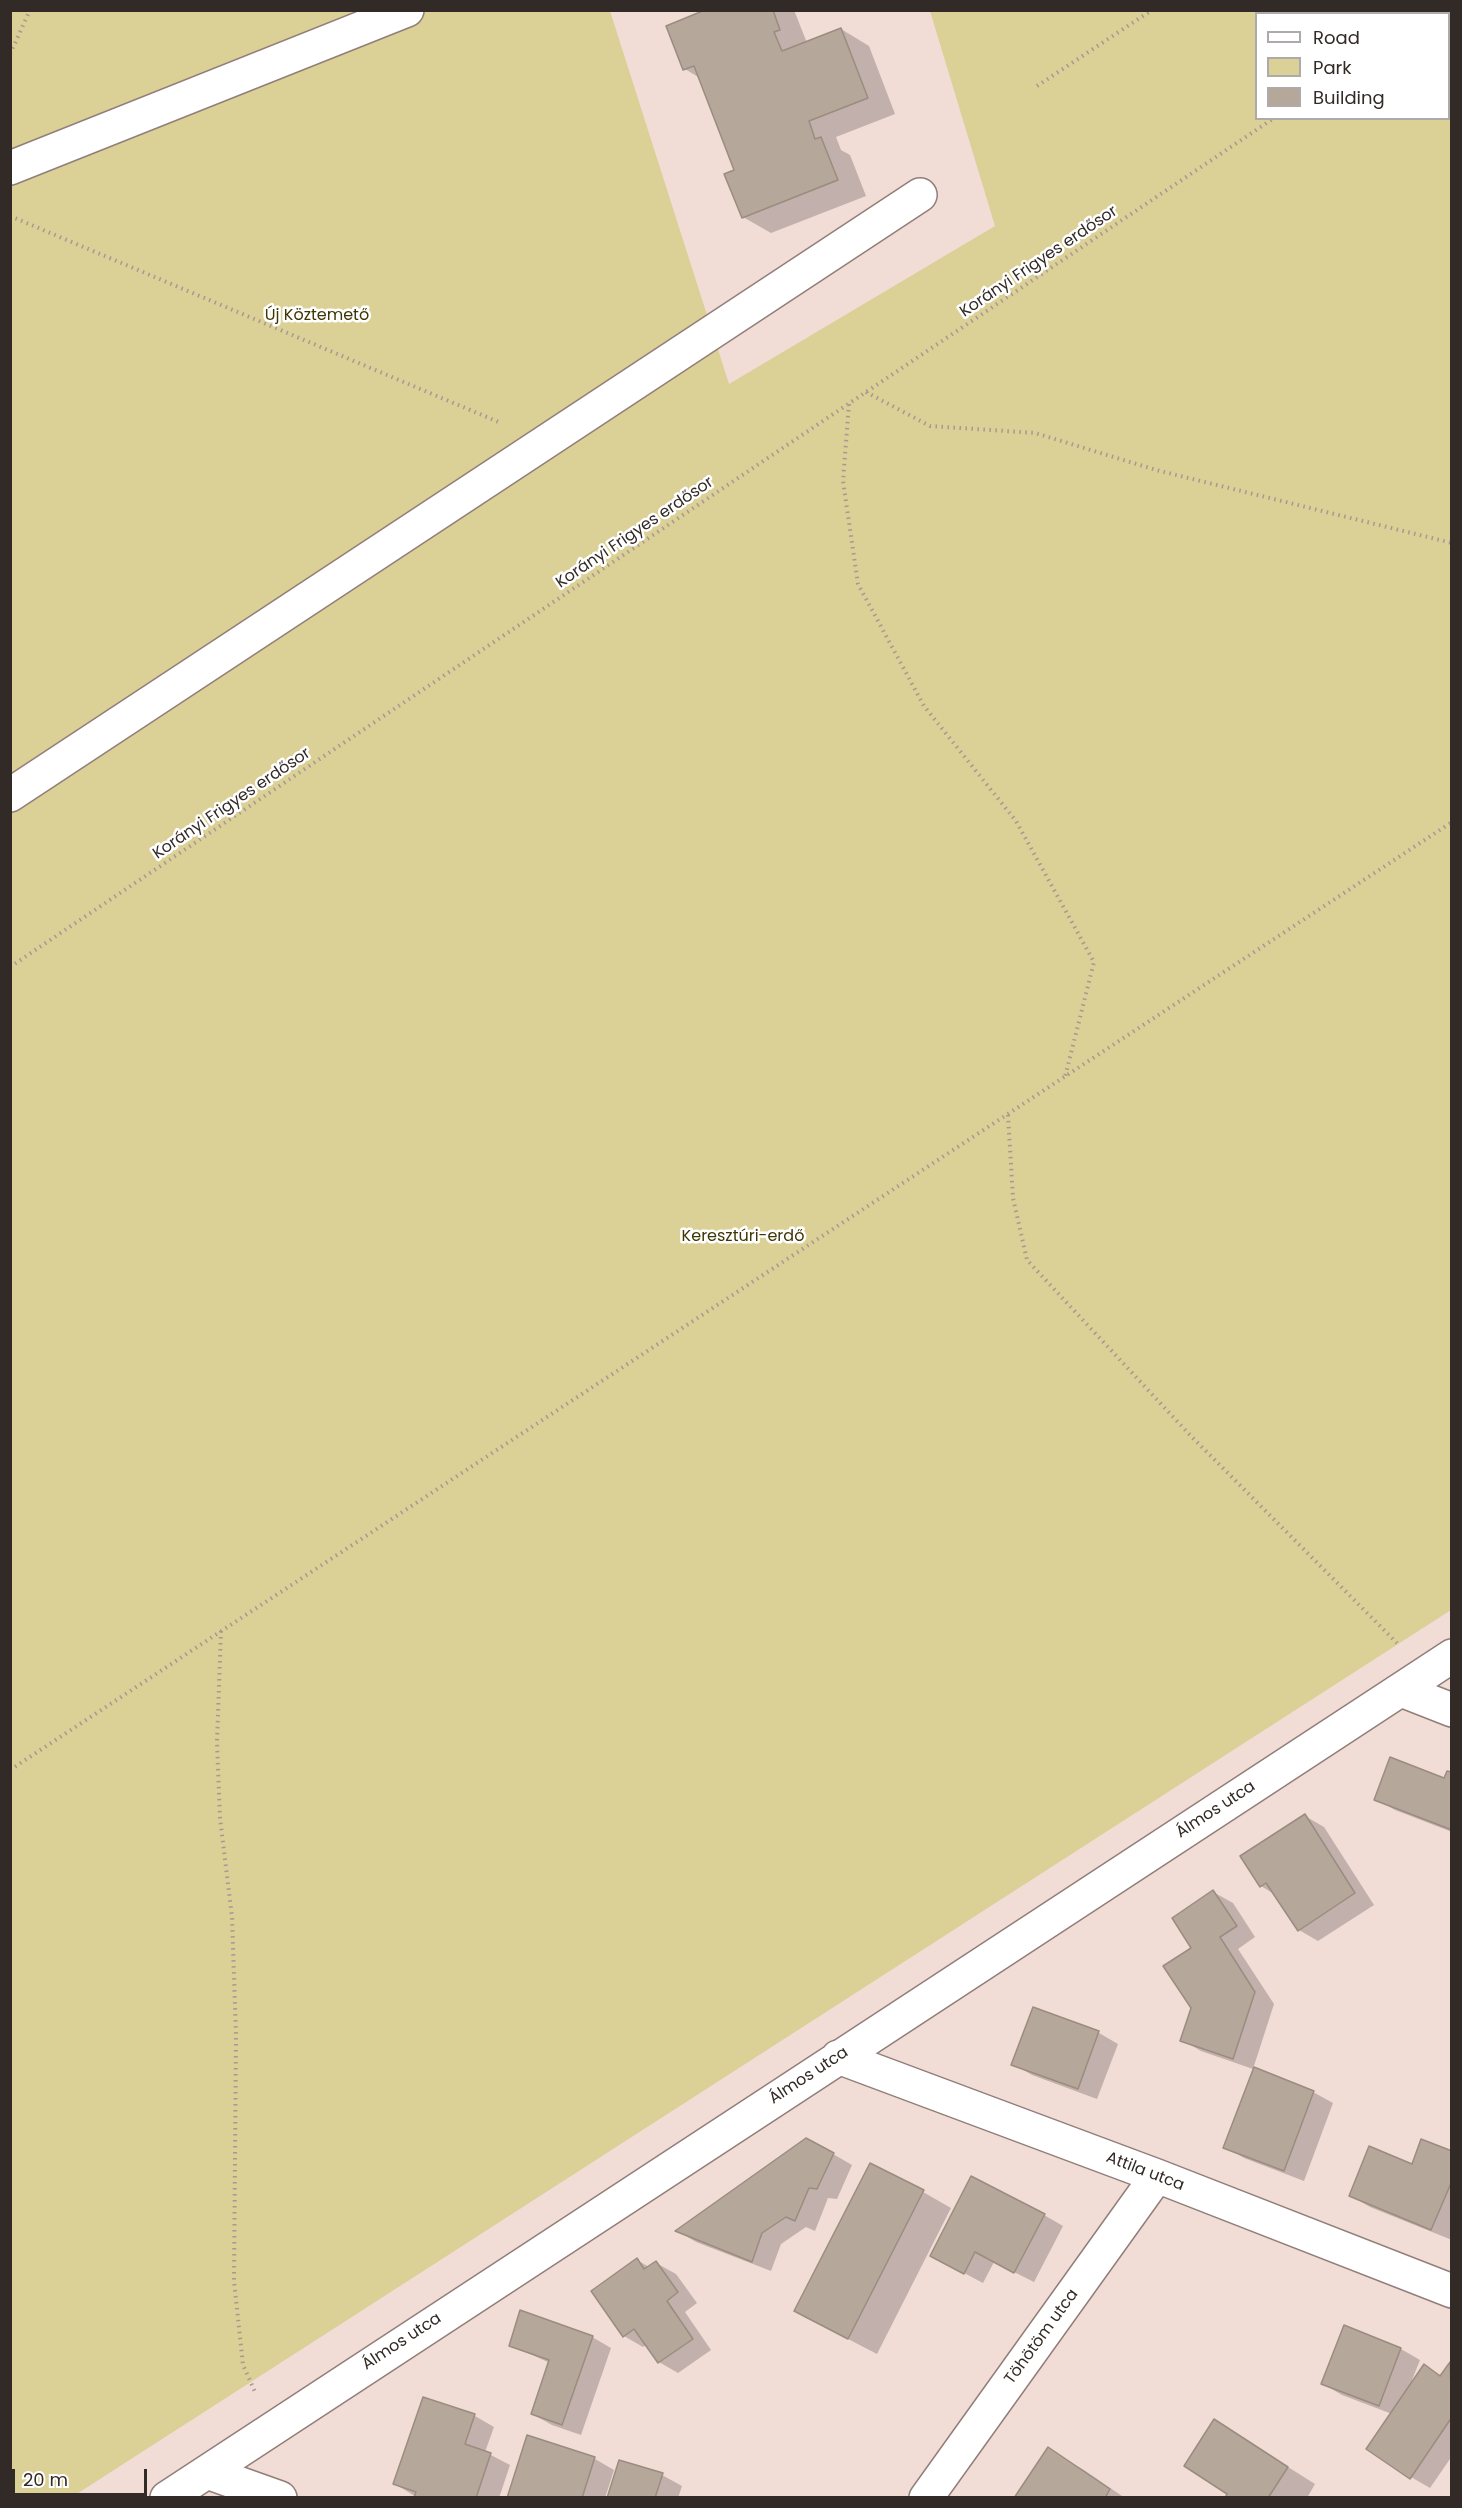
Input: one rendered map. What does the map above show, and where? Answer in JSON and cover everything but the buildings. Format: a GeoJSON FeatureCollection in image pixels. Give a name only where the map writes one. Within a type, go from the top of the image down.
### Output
{"type":"FeatureCollection","features":[{"type":"Feature","properties":{"kind":"street"},"geometry":{"type":"LineString","coordinates":[[10,168],[407,10]]}},
{"type":"Feature","properties":{"kind":"street"},"geometry":{"type":"LineString","coordinates":[[10,795],[920,195]]}},
{"type":"Feature","properties":{"kind":"street"},"geometry":{"type":"LineString","coordinates":[[1426,1672],[1452,1710]]}},
{"type":"Feature","properties":{"kind":"street","name":"Álmos utca"},"geometry":{"type":"LineString","coordinates":[[167,2498],[271,2427],[1426,1672]]}},
{"type":"Feature","properties":{"kind":"street","name":"Attila utca"},"geometry":{"type":"LineString","coordinates":[[838,2057],[1157,2176],[1452,2291]]}},
{"type":"Feature","properties":{"kind":"street","name":"Töhötöm utca"},"geometry":{"type":"LineString","coordinates":[[926,2498],[1157,2176]]}},
{"type":"Feature","properties":{"kind":"street"},"geometry":{"type":"LineString","coordinates":[[207,2472],[280,2498]]}},
{"type":"Feature","properties":{"kind":"path"},"geometry":{"type":"LineString","coordinates":[[10,54],[30,10]]}},
{"type":"Feature","properties":{"kind":"path"},"geometry":{"type":"LineString","coordinates":[[1037,86],[1152,10]]}},
{"type":"Feature","properties":{"kind":"path","name":"Korányi Frigyes erdősor"},"geometry":{"type":"LineString","coordinates":[[10,967],[1271,120]]}},
{"type":"Feature","properties":{"kind":"path"},"geometry":{"type":"LineString","coordinates":[[10,216],[546,442]]}},
{"type":"Feature","properties":{"kind":"path"},"geometry":{"type":"LineString","coordinates":[[866,392],[930,426],[1035,433],[1156,470],[1452,543]]}},
{"type":"Feature","properties":{"kind":"path"},"geometry":{"type":"LineString","coordinates":[[849,404],[843,482],[858,584],[924,706],[1016,821],[1094,962],[1064,1077]]}},
{"type":"Feature","properties":{"kind":"path"},"geometry":{"type":"LineString","coordinates":[[10,1770],[1452,822]]}},
{"type":"Feature","properties":{"kind":"path"},"geometry":{"type":"LineString","coordinates":[[1008,1114],[1013,1198],[1027,1260],[1189,1434],[1426,1672]]}},
{"type":"Feature","properties":{"kind":"path"},"geometry":{"type":"LineString","coordinates":[[221,1631],[218,1753],[220,1818],[232,1917],[236,2036],[234,2282],[243,2365],[271,2427]]}},
{"type":"Feature","properties":{"kind":"green space","name":"Keresztúri-erdő"},"geometry":{"type":"Polygon","coordinates":[[[11,11],[610,11],[729,384],[995,226],[930,11],[1451,11],[1451,1610],[72,2497],[11,2498],[11,11]]]}},
{"type":"Feature","properties":{"kind":"park label","name":"Új Köztemető"},"geometry":{"type":"Point","coordinates":[317,316]}}]}
